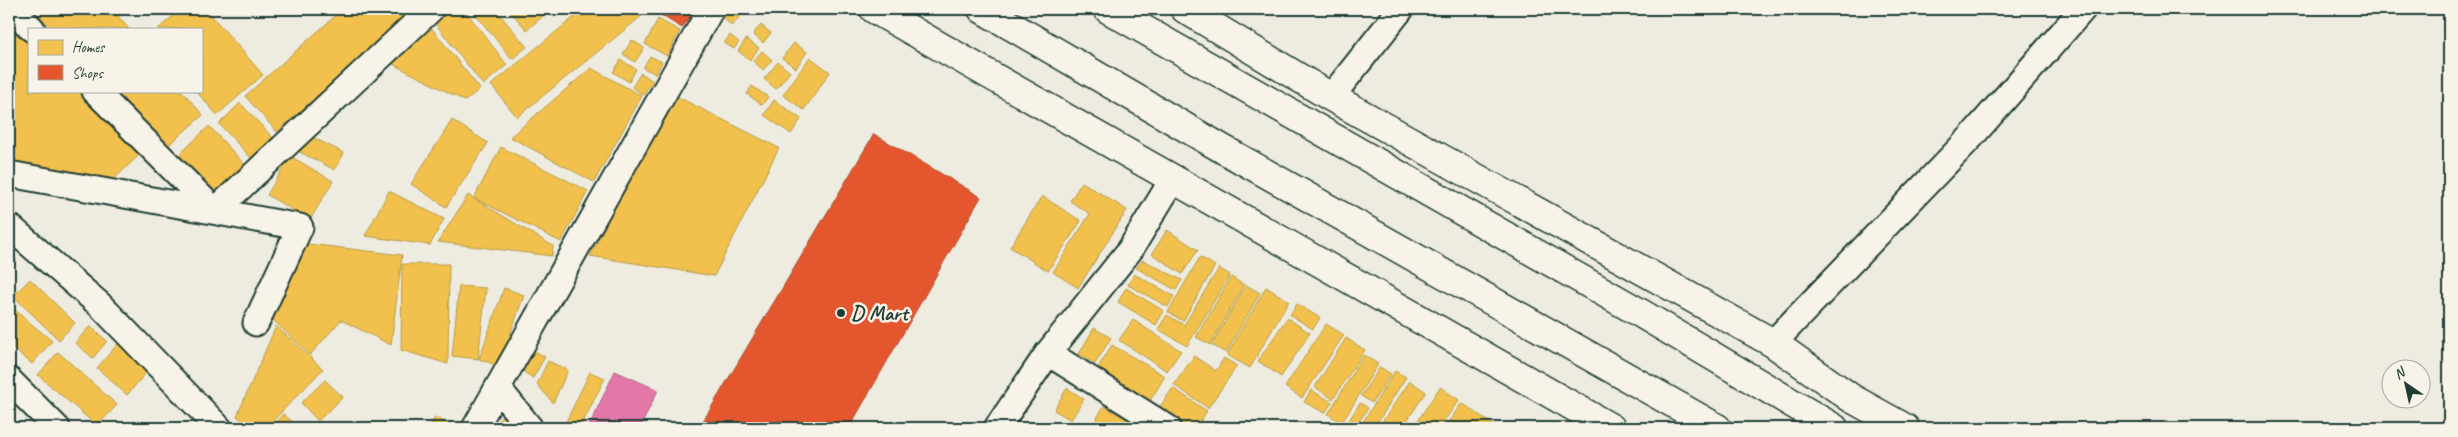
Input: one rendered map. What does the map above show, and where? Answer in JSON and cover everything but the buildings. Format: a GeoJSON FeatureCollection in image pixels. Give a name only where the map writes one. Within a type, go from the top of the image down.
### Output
{"type":"FeatureCollection","features":[{"type":"Feature","properties":{"kind":"main road"},"geometry":{"type":"LineString","coordinates":[[874,9],[1611,428]]}},
{"type":"Feature","properties":{"kind":"main road"},"geometry":{"type":"LineString","coordinates":[[982,9],[1221,148],[1717,428]]}},
{"type":"Feature","properties":{"kind":"main road"},"geometry":{"type":"LineString","coordinates":[[1108,9],[1633,309],[1834,428]]}},
{"type":"Feature","properties":{"kind":"main road"},"geometry":{"type":"LineString","coordinates":[[1185,9],[1332,98],[1773,343],[1850,398],[1905,428]]}},
{"type":"Feature","properties":{"kind":"street"},"geometry":{"type":"LineString","coordinates":[[12,9],[31,28]]}},
{"type":"Feature","properties":{"kind":"street"},"geometry":{"type":"LineString","coordinates":[[215,211],[431,9]]}},
{"type":"Feature","properties":{"kind":"street"},"geometry":{"type":"LineString","coordinates":[[475,428],[711,9]]}},
{"type":"Feature","properties":{"kind":"street"},"geometry":{"type":"LineString","coordinates":[[1332,98],[1401,9]]}},
{"type":"Feature","properties":{"kind":"street"},"geometry":{"type":"LineString","coordinates":[[1773,343],[1971,137],[2083,9]]}},
{"type":"Feature","properties":{"kind":"street"},"geometry":{"type":"LineString","coordinates":[[96,92],[215,211]]}},
{"type":"Feature","properties":{"kind":"street"},"geometry":{"type":"LineString","coordinates":[[9,174],[300,227],[256,323]]}},
{"type":"Feature","properties":{"kind":"street"},"geometry":{"type":"LineString","coordinates":[[997,428],[1048,353],[1130,250],[1173,179]]}},
{"type":"Feature","properties":{"kind":"street"},"geometry":{"type":"LineString","coordinates":[[9,226],[100,305],[219,428]]}},
{"type":"Feature","properties":{"kind":"street"},"geometry":{"type":"LineString","coordinates":[[1048,353],[1168,428]]}},
{"type":"Feature","properties":{"kind":"street"},"geometry":{"type":"LineString","coordinates":[[9,380],[57,428]]}},
{"type":"Feature","properties":{"kind":"street"},"geometry":{"type":"LineString","coordinates":[[498,388],[530,428]]}},
{"type":"Feature","properties":{"kind":"place","name":"D Mart"},"geometry":{"type":"Point","coordinates":[841,313]}}]}
